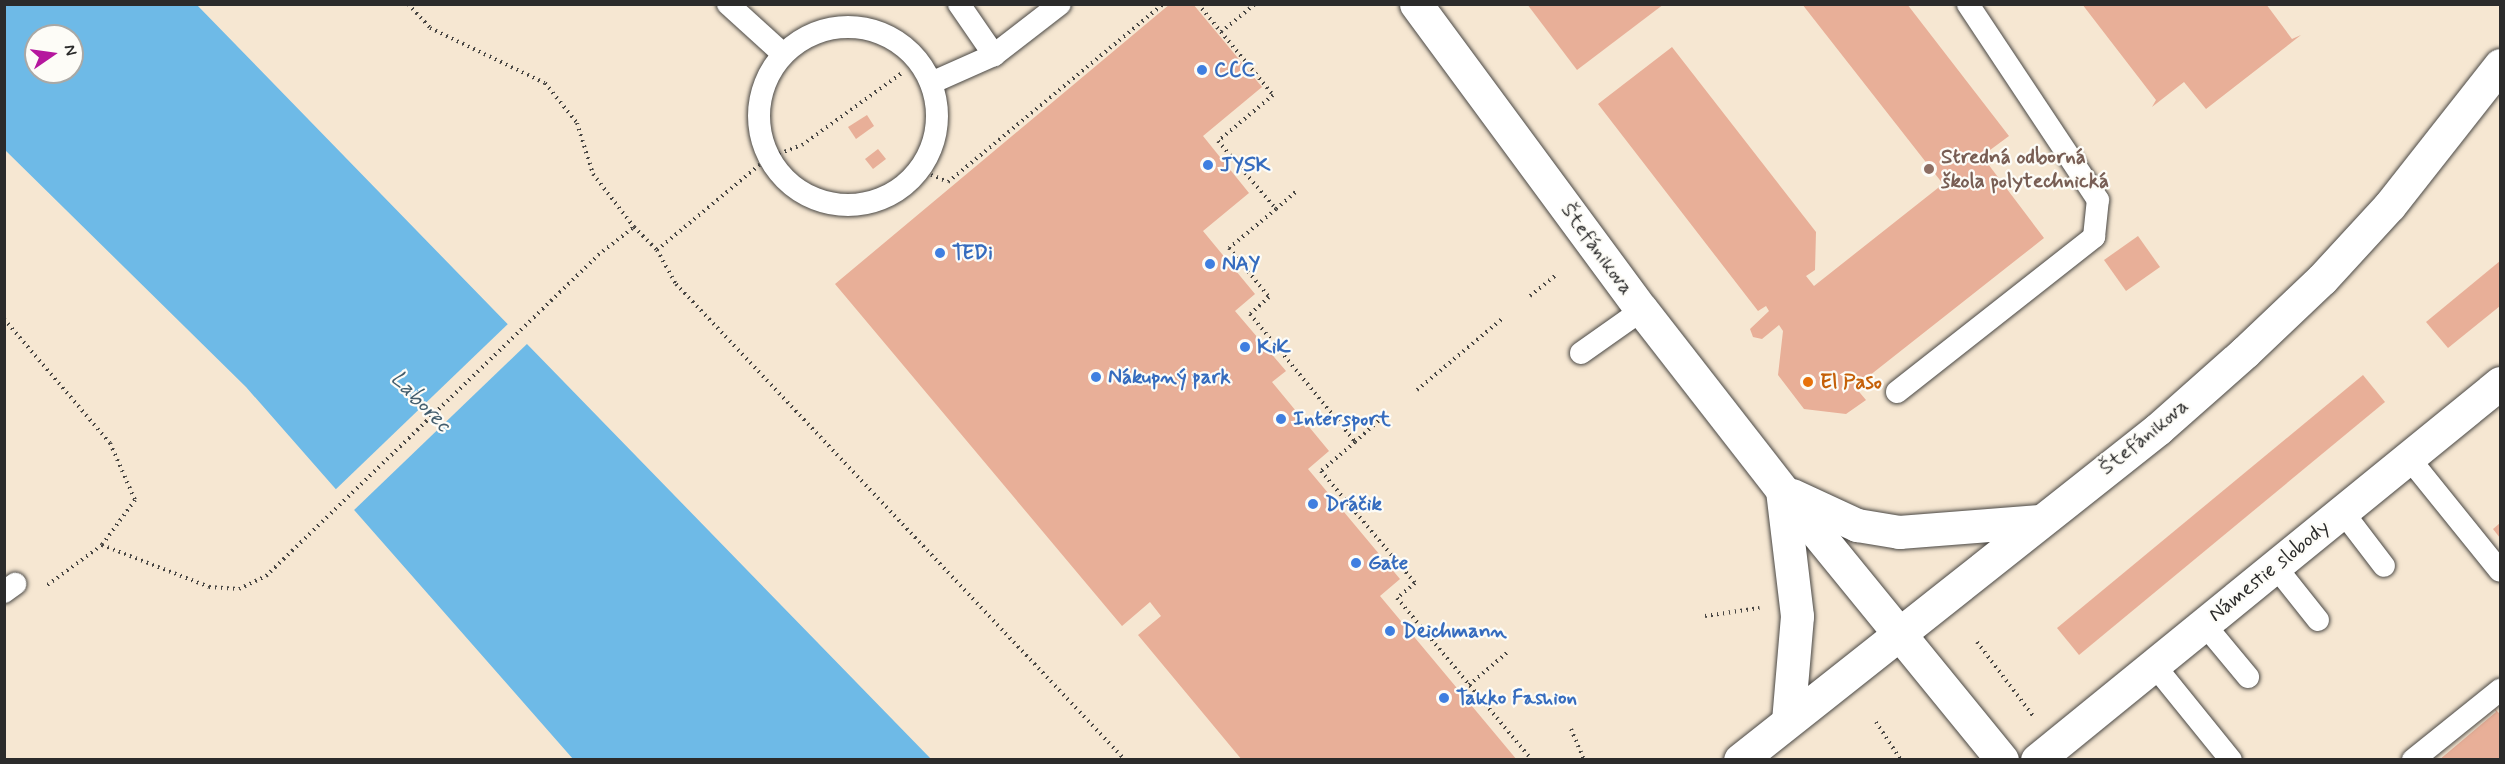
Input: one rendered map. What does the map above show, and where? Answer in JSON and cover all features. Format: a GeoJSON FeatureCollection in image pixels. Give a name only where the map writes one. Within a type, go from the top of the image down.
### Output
{"type":"FeatureCollection","features":[{"type":"Feature","properties":{"kind":"street","name":"Štefánikova"},"geometry":{"type":"LineString","coordinates":[[1416,4],[1642,310],[1782,490],[2002,759]]}},
{"type":"Feature","properties":{"kind":"street","name":"Štefánikova"},"geometry":{"type":"LineString","coordinates":[[1740,759],[2158,429],[2322,279],[2390,205],[2500,65]]}},
{"type":"Feature","properties":{"kind":"street","name":"Námestie slobody"},"geometry":{"type":"LineString","coordinates":[[2037,759],[2500,383]]}},
{"type":"Feature","properties":{"kind":"street"},"geometry":{"type":"LineString","coordinates":[[1782,490],[1857,525],[1899,532],[2040,521]]}},
{"type":"Feature","properties":{"kind":"street"},"geometry":{"type":"LineString","coordinates":[[1782,490],[1797,616],[1788,721]]}},
{"type":"Feature","properties":{"kind":"lane"},"geometry":{"type":"LineString","coordinates":[[728,4],[783,54]]}},
{"type":"Feature","properties":{"kind":"lane"},"geometry":{"type":"LineString","coordinates":[[959,4],[994,55]]}},
{"type":"Feature","properties":{"kind":"lane"},"geometry":{"type":"LineString","coordinates":[[931,83],[994,55],[1060,4]]}},
{"type":"Feature","properties":{"kind":"lane"},"geometry":{"type":"LineString","coordinates":[[1897,392],[2094,237],[2098,200],[1968,4]]}},
{"type":"Feature","properties":{"kind":"lane"},"geometry":{"type":"LineString","coordinates":[[852,26],[885,35],[918,61],[931,83],[938,113],[934,143],[920,170],[898,191],[880,199],[841,206],[812,199],[787,182],[768,158],[759,129],[760,99],[768,75],[783,54],[803,38],[827,28],[852,26]]}},
{"type":"Feature","properties":{"kind":"lane"},"geometry":{"type":"LineString","coordinates":[[1581,353],[1642,310]]}},
{"type":"Feature","properties":{"kind":"lane"},"geometry":{"type":"LineString","coordinates":[[2408,457],[2500,571]]}},
{"type":"Feature","properties":{"kind":"lane"},"geometry":{"type":"LineString","coordinates":[[2342,511],[2384,566]]}},
{"type":"Feature","properties":{"kind":"lane"},"geometry":{"type":"LineString","coordinates":[[2275,566],[2318,620]]}},
{"type":"Feature","properties":{"kind":"lane"},"geometry":{"type":"LineString","coordinates":[[2204,624],[2248,677]]}},
{"type":"Feature","properties":{"kind":"lane"},"geometry":{"type":"LineString","coordinates":[[2154,665],[2231,759]]}},
{"type":"Feature","properties":{"kind":"lane"},"geometry":{"type":"LineString","coordinates":[[2413,759],[2500,690]]}},
{"type":"Feature","properties":{"kind":"path"},"geometry":{"type":"LineString","coordinates":[[408,4],[430,28],[545,83],[577,123],[593,174],[634,228],[657,250],[676,284],[1125,759]]}},
{"type":"Feature","properties":{"kind":"path"},"geometry":{"type":"LineString","coordinates":[[920,170],[948,182],[1163,4]]}},
{"type":"Feature","properties":{"kind":"path"},"geometry":{"type":"LineString","coordinates":[[1198,4],[1273,95],[1218,141],[1276,208]]}},
{"type":"Feature","properties":{"kind":"path"},"geometry":{"type":"LineString","coordinates":[[1221,32],[1255,4]]}},
{"type":"Feature","properties":{"kind":"path"},"geometry":{"type":"LineString","coordinates":[[657,250],[768,158],[802,145],[918,61]]}},
{"type":"Feature","properties":{"kind":"path"},"geometry":{"type":"LineString","coordinates":[[1297,191],[1228,248],[1269,297],[1250,314],[1355,441]]}},
{"type":"Feature","properties":{"kind":"path"},"geometry":{"type":"LineString","coordinates":[[102,545],[209,587],[239,589],[267,576],[598,255],[634,228]]}},
{"type":"Feature","properties":{"kind":"path"},"geometry":{"type":"LineString","coordinates":[[1530,296],[1556,275]]}},
{"type":"Feature","properties":{"kind":"path"},"geometry":{"type":"LineString","coordinates":[[1417,390],[1503,318]]}},
{"type":"Feature","properties":{"kind":"path"},"geometry":{"type":"LineString","coordinates":[[4,319],[110,443],[135,500],[102,545],[40,591]]}},
{"type":"Feature","properties":{"kind":"path"},"geometry":{"type":"LineString","coordinates":[[1383,417],[1321,471],[1415,583],[1397,598],[1532,759]]}},
{"type":"Feature","properties":{"kind":"path"},"geometry":{"type":"LineString","coordinates":[[1705,616],[1763,607]]}},
{"type":"Feature","properties":{"kind":"path"},"geometry":{"type":"LineString","coordinates":[[1977,642],[2040,725]]}},
{"type":"Feature","properties":{"kind":"path"},"geometry":{"type":"LineString","coordinates":[[1469,685],[1509,651]]}},
{"type":"Feature","properties":{"kind":"path"},"geometry":{"type":"LineString","coordinates":[[1876,722],[1901,759]]}},
{"type":"Feature","properties":{"kind":"path"},"geometry":{"type":"LineString","coordinates":[[1571,729],[1584,759]]}},
{"type":"Feature","properties":{"kind":"water","name":"Laborec"},"geometry":{"type":"Polygon","coordinates":[[[4,5],[197,5],[931,759],[573,759],[246,387],[5,150],[4,5]]]}},
{"type":"Feature","properties":{"kind":"pier"},"geometry":{"type":"Polygon","coordinates":[[[510,322],[529,342],[352,512],[334,491],[510,322]]]}},
{"type":"Feature","properties":{"kind":"building","name":"Nákupný park"},"geometry":{"type":"Polygon","coordinates":[[[1170,4],[1193,4],[1262,87],[1203,136],[1249,193],[1203,231],[1255,294],[1235,311],[1286,371],[1272,382],[1329,451],[1308,469],[1400,579],[1380,596],[1517,760],[1242,760],[1138,635],[1161,616],[1150,602],[1122,626],[835,284],[1170,4]]]}},
{"type":"Feature","properties":{"kind":"building"},"geometry":{"type":"Polygon","coordinates":[[[1527,4],[1664,4],[1577,70],[1527,4]]]}},
{"type":"Feature","properties":{"kind":"building"},"geometry":{"type":"Polygon","coordinates":[[[1802,4],[1907,4],[2009,136],[1982,156],[2044,238],[1855,387],[1866,400],[1846,414],[1804,409],[1778,375],[1783,331],[1779,325],[1762,339],[1753,337],[1750,329],[1769,311],[1766,306],[1758,311],[1598,104],[1672,47],[1816,232],[1815,270],[1806,276],[1814,286],[1943,184],[1802,4]]]}},
{"type":"Feature","properties":{"kind":"building"},"geometry":{"type":"Polygon","coordinates":[[[2082,4],[2266,4],[2292,39],[2301,35],[2206,109],[2184,82],[2152,107],[2156,100],[2082,4]]]}},
{"type":"Feature","properties":{"kind":"building"},"geometry":{"type":"Polygon","coordinates":[[[867,115],[874,126],[856,139],[848,127],[867,115]]]}},
{"type":"Feature","properties":{"kind":"building"},"geometry":{"type":"Polygon","coordinates":[[[878,149],[886,159],[873,169],[865,159],[878,149]]]}},
{"type":"Feature","properties":{"kind":"building"},"geometry":{"type":"Polygon","coordinates":[[[2138,236],[2160,267],[2126,291],[2104,260],[2138,236]]]}},
{"type":"Feature","properties":{"kind":"building"},"geometry":{"type":"Polygon","coordinates":[[[2500,261],[2500,306],[2448,348],[2426,322],[2500,261]]]}},
{"type":"Feature","properties":{"kind":"building"},"geometry":{"type":"Polygon","coordinates":[[[2363,375],[2385,402],[2079,655],[2057,628],[2363,375]]]}},
{"type":"Feature","properties":{"kind":"building"},"geometry":{"type":"Polygon","coordinates":[[[2500,523],[2500,538],[2493,529],[2500,523]]]}},
{"type":"Feature","properties":{"kind":"building"},"geometry":{"type":"Polygon","coordinates":[[[2494,708],[2500,714],[2500,760],[2439,760],[2496,712],[2494,708]]]}},
{"type":"Feature","properties":{"kind":"place","name":"CCC"},"geometry":{"type":"Point","coordinates":[1202,70]}},
{"type":"Feature","properties":{"kind":"place","name":"JYSK"},"geometry":{"type":"Point","coordinates":[1208,165]}},
{"type":"Feature","properties":{"kind":"place","name":"Stredná odborná škola polytechnická"},"geometry":{"type":"Point","coordinates":[1929,169]}},
{"type":"Feature","properties":{"kind":"place","name":"TEDi"},"geometry":{"type":"Point","coordinates":[940,253]}},
{"type":"Feature","properties":{"kind":"place","name":"NAY"},"geometry":{"type":"Point","coordinates":[1210,264]}},
{"type":"Feature","properties":{"kind":"place","name":"KiK"},"geometry":{"type":"Point","coordinates":[1245,347]}},
{"type":"Feature","properties":{"kind":"place","name":"Nákupný park"},"geometry":{"type":"Point","coordinates":[1096,377]}},
{"type":"Feature","properties":{"kind":"place","name":"El Paso"},"geometry":{"type":"Point","coordinates":[1808,382]}},
{"type":"Feature","properties":{"kind":"place","name":"Intersport"},"geometry":{"type":"Point","coordinates":[1281,419]}},
{"type":"Feature","properties":{"kind":"place","name":"Dráčik"},"geometry":{"type":"Point","coordinates":[1313,504]}},
{"type":"Feature","properties":{"kind":"place","name":"Gate"},"geometry":{"type":"Point","coordinates":[1356,563]}},
{"type":"Feature","properties":{"kind":"place","name":"Deichmann"},"geometry":{"type":"Point","coordinates":[1390,631]}},
{"type":"Feature","properties":{"kind":"place","name":"Takko Fashion"},"geometry":{"type":"Point","coordinates":[1444,698]}}]}
